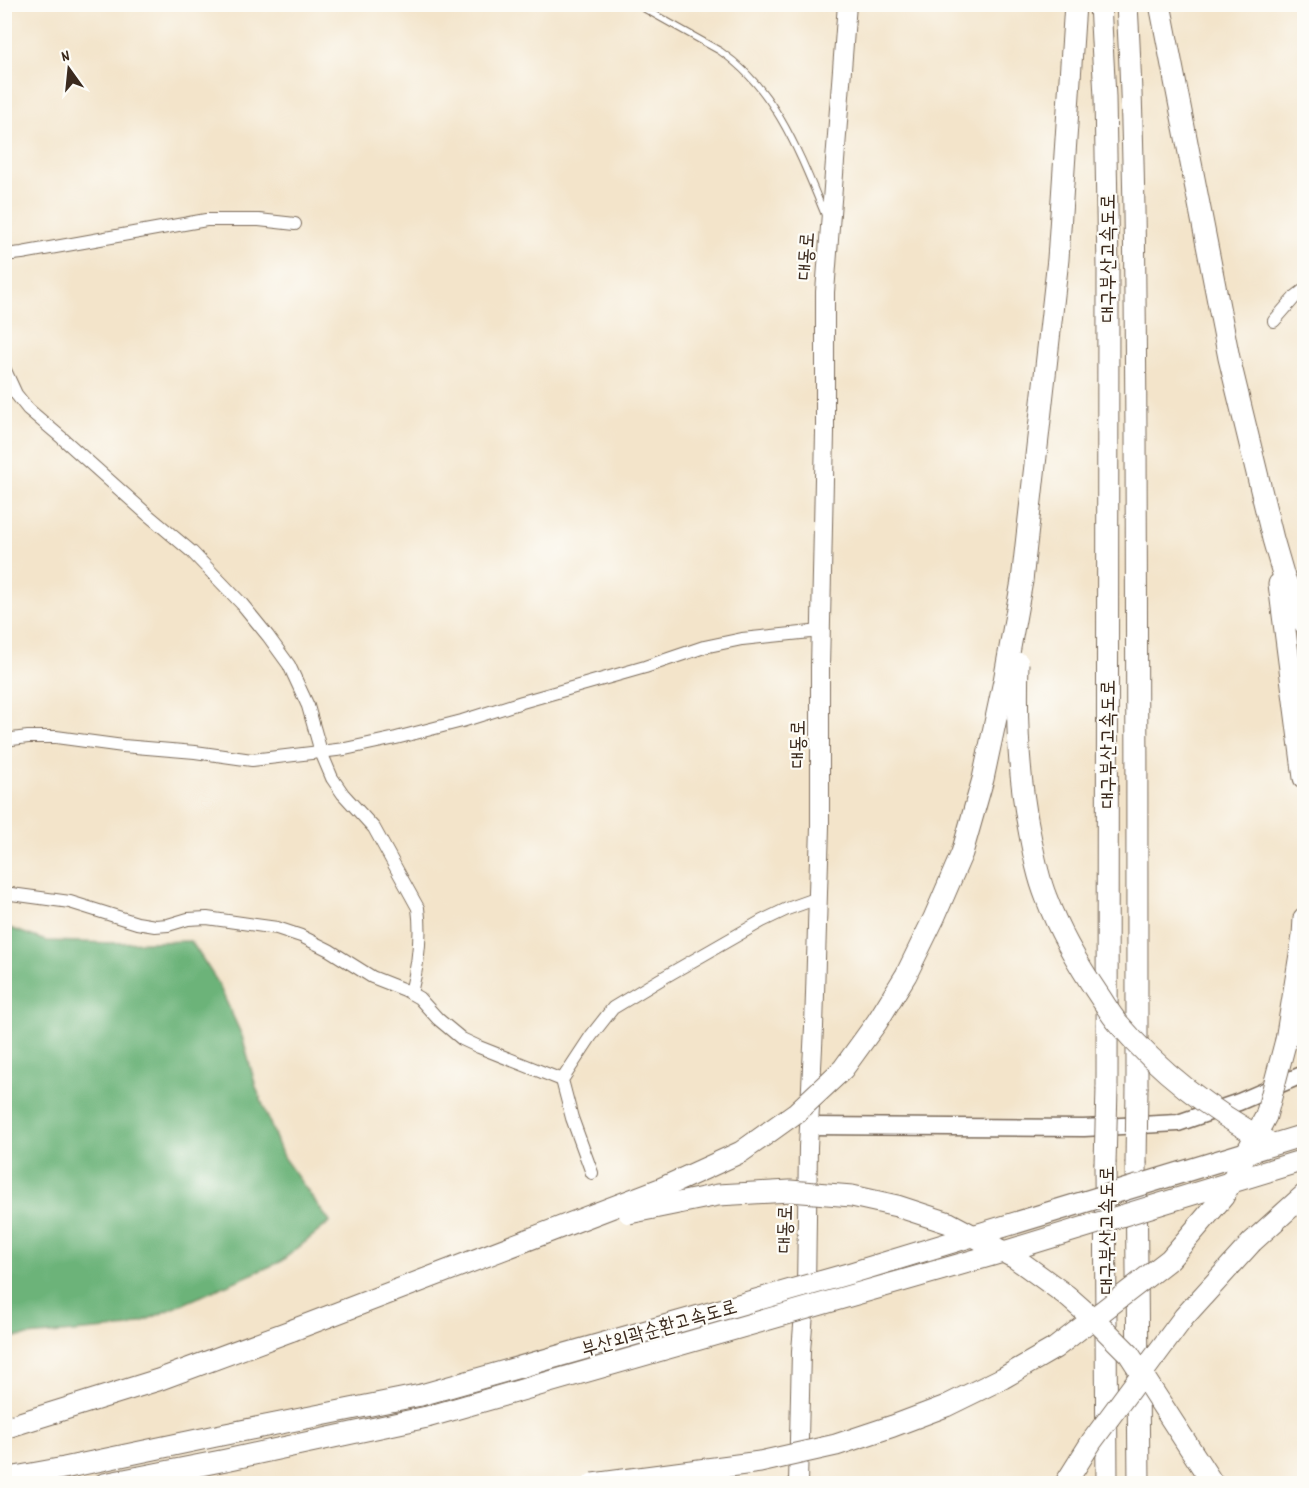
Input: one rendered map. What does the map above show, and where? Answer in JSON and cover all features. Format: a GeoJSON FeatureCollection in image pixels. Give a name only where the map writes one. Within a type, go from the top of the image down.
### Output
{"type":"FeatureCollection","features":[{"type":"Feature","properties":{"kind":"highway"},"geometry":{"type":"LineString","coordinates":[[1075,4],[1058,260],[1022,581],[1017,685],[1017,731],[1023,800],[1035,861],[1045,896],[1063,936],[1116,1022],[1155,1062],[1198,1098],[1242,1127],[1283,1150],[1305,1159]]}},
{"type":"Feature","properties":{"kind":"highway","name":"대구부산고속도로"},"geometry":{"type":"LineString","coordinates":[[1100,4],[1106,97],[1108,268],[1105,1164],[1107,1484]]}},
{"type":"Feature","properties":{"kind":"highway","name":"대구부산고속도로"},"geometry":{"type":"LineString","coordinates":[[1127,4],[1132,94],[1135,282],[1136,1164],[1139,1484]]}},
{"type":"Feature","properties":{"kind":"highway"},"geometry":{"type":"LineString","coordinates":[[1160,4],[1229,358],[1273,539],[1284,577],[1305,623]]}},
{"type":"Feature","properties":{"kind":"highway"},"geometry":{"type":"LineString","coordinates":[[1273,539],[1305,778]]}},
{"type":"Feature","properties":{"kind":"highway"},"geometry":{"type":"LineString","coordinates":[[375,1300],[660,1189],[741,1152],[797,1113],[843,1070],[877,1022],[906,975],[962,853],[1004,681],[1022,581]]}},
{"type":"Feature","properties":{"kind":"highway"},"geometry":{"type":"LineString","coordinates":[[593,1484],[760,1462],[836,1445],[946,1406],[1004,1378],[1055,1348],[1170,1259],[1223,1197],[1266,1116],[1286,1040],[1305,918]]}},
{"type":"Feature","properties":{"kind":"highway","name":"부산외곽순환고속도로"},"geometry":{"type":"LineString","coordinates":[[4,1479],[422,1395],[851,1273],[1305,1135]]}},
{"type":"Feature","properties":{"kind":"highway","name":"부산외곽순환고속도로"},"geometry":{"type":"LineString","coordinates":[[104,1484],[427,1417],[1010,1250],[1305,1159]]}},
{"type":"Feature","properties":{"kind":"highway"},"geometry":{"type":"LineString","coordinates":[[4,1428],[158,1380],[608,1217],[718,1195],[790,1191],[852,1196],[897,1206],[949,1223],[1015,1258],[1066,1295],[1129,1354],[1213,1484]]}},
{"type":"Feature","properties":{"kind":"highway"},"geometry":{"type":"LineString","coordinates":[[1065,1484],[1092,1441],[1184,1317],[1252,1242],[1305,1195]]}},
{"type":"Feature","properties":{"kind":"main road","name":"대동로"},"geometry":{"type":"LineString","coordinates":[[798,1484],[820,826],[825,292],[847,4]]}},
{"type":"Feature","properties":{"kind":"street"},"geometry":{"type":"LineString","coordinates":[[4,255],[206,220],[259,220],[295,225]]}},
{"type":"Feature","properties":{"kind":"street"},"geometry":{"type":"LineString","coordinates":[[1274,321],[1295,297],[1305,290]]}},
{"type":"Feature","properties":{"kind":"street"},"geometry":{"type":"LineString","coordinates":[[4,368],[16,394],[28,409],[192,552],[242,604],[289,665],[308,706],[321,752],[332,778],[374,828],[418,908],[419,951],[411,993]]}},
{"type":"Feature","properties":{"kind":"street"},"geometry":{"type":"LineString","coordinates":[[4,740],[56,737],[252,760],[345,750],[462,721],[645,667],[704,646],[742,639],[821,632]]}},
{"type":"Feature","properties":{"kind":"street"},"geometry":{"type":"LineString","coordinates":[[4,893],[70,902],[137,923],[155,926],[207,918],[277,928],[301,936],[372,976],[419,998],[438,1019],[462,1039],[562,1080]]}},
{"type":"Feature","properties":{"kind":"street"},"geometry":{"type":"LineString","coordinates":[[592,1173],[572,1118],[562,1080],[613,1008],[762,921],[818,898]]}},
{"type":"Feature","properties":{"kind":"street"},"geometry":{"type":"LineString","coordinates":[[809,1126],[1084,1128],[1178,1123],[1239,1102],[1305,1074]]}},
{"type":"Feature","properties":{"kind":"lane"},"geometry":{"type":"LineString","coordinates":[[636,4],[720,51],[733,60],[757,84],[775,108],[791,137],[830,228]]}},
{"type":"Feature","properties":{"kind":"green space"},"geometry":{"type":"Polygon","coordinates":[[[4,926],[46,941],[112,943],[191,941],[217,981],[242,1036],[256,1087],[283,1157],[330,1222],[280,1262],[130,1327],[5,1338],[4,926]]]}}]}
